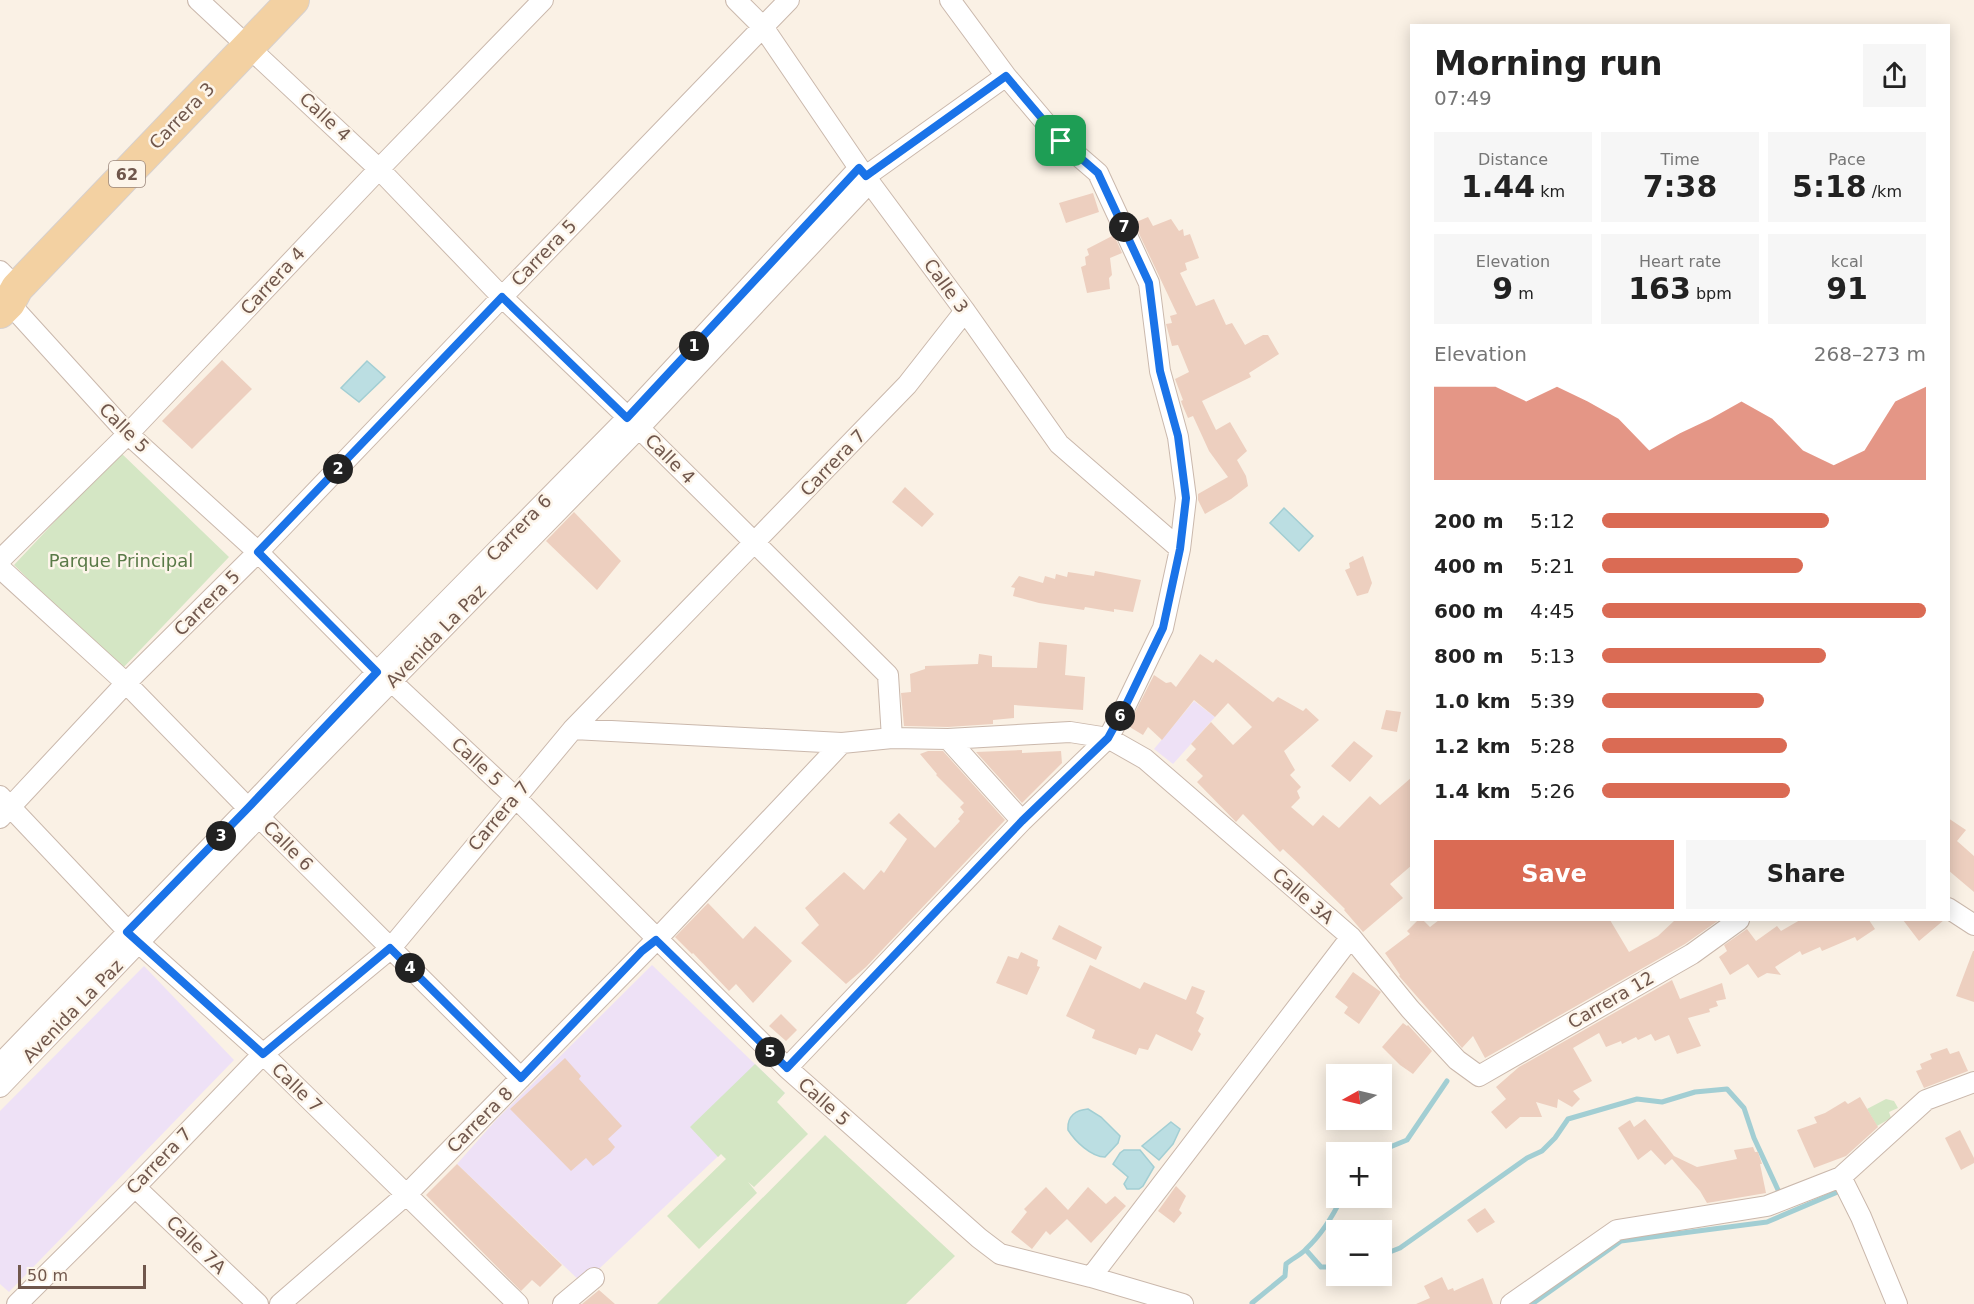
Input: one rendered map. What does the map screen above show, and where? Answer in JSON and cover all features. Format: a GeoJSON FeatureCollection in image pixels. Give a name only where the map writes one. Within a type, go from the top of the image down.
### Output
{"type":"FeatureCollection","features":[{"type":"Feature","properties":{"kind":"main road","name":"Carrera 3"},"geometry":{"type":"LineString","coordinates":[[7,294],[293,0]]}},
{"type":"Feature","properties":{"kind":"street","name":"Calle 4"},"geometry":{"type":"LineString","coordinates":[[198,0],[379,169],[502,297],[888,675],[892,738]]}},
{"type":"Feature","properties":{"kind":"street","name":"Carrera 4"},"geometry":{"type":"LineString","coordinates":[[0,560],[128,435],[379,169],[543,0]]}},
{"type":"Feature","properties":{"kind":"street","name":"Calle 3"},"geometry":{"type":"LineString","coordinates":[[736,0],[763,27],[865,176],[965,311],[1059,444],[1180,549]]}},
{"type":"Feature","properties":{"kind":"street","name":"Carrera 5"},"geometry":{"type":"LineString","coordinates":[[4,807],[258,552],[789,0]]}},
{"type":"Feature","properties":{"kind":"street"},"geometry":{"type":"LineString","coordinates":[[787,1068],[1022,821],[1108,738],[1163,628],[1180,549],[1186,498],[1178,436],[1160,371],[1149,283],[1098,173],[1061,141],[1006,76],[950,0]]}},
{"type":"Feature","properties":{"kind":"street","name":"Carrera 6"},"geometry":{"type":"LineString","coordinates":[[0,1064],[133,938],[633,423],[865,176],[1006,76]]}},
{"type":"Feature","properties":{"kind":"street","name":"Calle 5"},"geometry":{"type":"LineString","coordinates":[[7,294],[128,435],[258,552],[384,677],[515,797],[787,1068],[979,1238],[1000,1254],[1183,1304]]}},
{"type":"Feature","properties":{"kind":"street","name":"Carrera 7"},"geometry":{"type":"LineString","coordinates":[[17,1304],[135,1187],[263,1054],[390,948],[573,729],[907,385],[965,311]]}},
{"type":"Feature","properties":{"kind":"street","name":"Calle 6"},"geometry":{"type":"LineString","coordinates":[[0,568],[126,683],[521,1078]]}},
{"type":"Feature","properties":{"kind":"street"},"geometry":{"type":"LineString","coordinates":[[573,729],[842,743],[892,738],[948,739],[1070,732],[1108,738]]}},
{"type":"Feature","properties":{"kind":"street","name":"Calle 3A"},"geometry":{"type":"LineString","coordinates":[[1108,738],[1145,759],[1351,937],[1410,1009],[1457,1060],[1479,1076]]}},
{"type":"Feature","properties":{"kind":"street"},"geometry":{"type":"LineString","coordinates":[[948,739],[1022,821]]}},
{"type":"Feature","properties":{"kind":"street","name":"Carrera 8"},"geometry":{"type":"LineString","coordinates":[[280,1304],[407,1194],[642,951],[656,940],[842,743]]}},
{"type":"Feature","properties":{"kind":"street","name":"Calle 7"},"geometry":{"type":"LineString","coordinates":[[4,807],[133,938],[263,1054],[518,1304]]}},
{"type":"Feature","properties":{"kind":"street"},"geometry":{"type":"LineString","coordinates":[[1950,909],[1974,925]]}},
{"type":"Feature","properties":{"kind":"street","name":"Carrera 12"},"geometry":{"type":"LineString","coordinates":[[1479,1076],[1692,954],[1738,921]]}},
{"type":"Feature","properties":{"kind":"street"},"geometry":{"type":"LineString","coordinates":[[1091,1277],[1351,937]]}},
{"type":"Feature","properties":{"kind":"street","name":"Avenida La Paz"},"geometry":{"type":"LineString","coordinates":[[0,1087],[133,938]]}},
{"type":"Feature","properties":{"kind":"street"},"geometry":{"type":"LineString","coordinates":[[1511,1304],[1617,1230],[1767,1206],[1841,1177],[1926,1100],[1974,1082]]}},
{"type":"Feature","properties":{"kind":"street"},"geometry":{"type":"LineString","coordinates":[[1841,1177],[1861,1217],[1897,1304]]}},
{"type":"Feature","properties":{"kind":"street","name":"Calle 7A"},"geometry":{"type":"LineString","coordinates":[[135,1187],[258,1304]]}},
{"type":"Feature","properties":{"kind":"street"},"geometry":{"type":"LineString","coordinates":[[563,1304],[594,1278]]}},
{"type":"Feature","properties":{"kind":"shaded area"},"geometry":{"type":"Polygon","coordinates":[[[1194,701],[1215,717],[1173,764],[1154,749],[1194,701]]]}},
{"type":"Feature","properties":{"kind":"shaded area"},"geometry":{"type":"Polygon","coordinates":[[[652,965],[785,1093],[583,1284],[457,1164],[496,1120],[652,965]]]}},
{"type":"Feature","properties":{"kind":"shaded area"},"geometry":{"type":"Polygon","coordinates":[[[144,966],[234,1060],[9,1292],[0,1284],[0,1111],[144,966]]]}},
{"type":"Feature","properties":{"kind":"green space","name":"Parque Principal"},"geometry":{"type":"Polygon","coordinates":[[[120,452],[229,557],[121,670],[14,565],[120,452]]]}},
{"type":"Feature","properties":{"kind":"green space"},"geometry":{"type":"Polygon","coordinates":[[[755,1064],[785,1093],[777,1102],[808,1134],[754,1187],[748,1182],[757,1193],[699,1249],[667,1216],[726,1159],[721,1154],[718,1157],[690,1127],[755,1064]]]}},
{"type":"Feature","properties":{"kind":"green space"},"geometry":{"type":"Polygon","coordinates":[[[1886,1099],[1894,1101],[1898,1108],[1889,1112],[1891,1118],[1877,1126],[1867,1109],[1886,1099]]]}},
{"type":"Feature","properties":{"kind":"green space"},"geometry":{"type":"Polygon","coordinates":[[[825,1135],[955,1256],[906,1304],[657,1304],[825,1135]]]}},
{"type":"Feature","properties":{"kind":"water"},"geometry":{"type":"Polygon","coordinates":[[[367,361],[385,377],[359,402],[341,388],[367,361]]]}},
{"type":"Feature","properties":{"kind":"water"},"geometry":{"type":"Polygon","coordinates":[[[1284,508],[1313,536],[1299,551],[1270,523],[1284,508]]]}},
{"type":"Feature","properties":{"kind":"water"},"geometry":{"type":"Polygon","coordinates":[[[1088,1109],[1101,1117],[1120,1136],[1118,1143],[1105,1157],[1089,1151],[1068,1130],[1071,1117],[1088,1109]]]}},
{"type":"Feature","properties":{"kind":"water"},"geometry":{"type":"Polygon","coordinates":[[[1171,1122],[1180,1129],[1173,1144],[1159,1160],[1142,1146],[1171,1122]]]}},
{"type":"Feature","properties":{"kind":"water"},"geometry":{"type":"Polygon","coordinates":[[[1124,1150],[1140,1150],[1154,1167],[1139,1189],[1127,1189],[1124,1184],[1128,1177],[1113,1164],[1124,1150]]]}},
{"type":"Feature","properties":{"kind":"building"},"geometry":{"type":"Polygon","coordinates":[[[1093,193],[1099,212],[1066,223],[1059,203],[1093,193]]]}},
{"type":"Feature","properties":{"kind":"building"},"geometry":{"type":"Polygon","coordinates":[[[1148,217],[1153,226],[1171,219],[1179,231],[1183,229],[1184,236],[1190,234],[1199,258],[1185,263],[1187,270],[1180,273],[1196,306],[1214,299],[1226,325],[1232,323],[1245,345],[1263,335],[1268,335],[1279,354],[1249,373],[1251,377],[1202,401],[1216,430],[1230,422],[1247,451],[1237,460],[1246,476],[1248,486],[1205,514],[1198,500],[1198,494],[1228,477],[1209,451],[1193,416],[1188,418],[1181,401],[1183,400],[1175,379],[1189,372],[1178,345],[1172,346],[1166,324],[1172,323],[1170,316],[1177,314],[1134,223],[1148,217]]]}},
{"type":"Feature","properties":{"kind":"building"},"geometry":{"type":"Polygon","coordinates":[[[1114,235],[1122,253],[1110,258],[1112,275],[1109,278],[1110,289],[1087,293],[1081,267],[1086,265],[1085,257],[1089,255],[1087,249],[1114,235]]]}},
{"type":"Feature","properties":{"kind":"building"},"geometry":{"type":"Polygon","coordinates":[[[222,360],[252,389],[192,449],[162,421],[222,360]]]}},
{"type":"Feature","properties":{"kind":"building"},"geometry":{"type":"Polygon","coordinates":[[[905,487],[934,514],[922,527],[892,502],[905,487]]]}},
{"type":"Feature","properties":{"kind":"building"},"geometry":{"type":"Polygon","coordinates":[[[574,512],[621,561],[597,590],[546,541],[574,512]]]}},
{"type":"Feature","properties":{"kind":"building"},"geometry":{"type":"Polygon","coordinates":[[[1363,556],[1372,583],[1368,593],[1357,596],[1345,570],[1350,568],[1349,563],[1363,556]]]}},
{"type":"Feature","properties":{"kind":"building"},"geometry":{"type":"Polygon","coordinates":[[[1095,571],[1141,580],[1133,612],[1114,609],[1114,612],[1085,607],[1084,610],[1039,603],[1013,596],[1015,588],[1011,587],[1019,576],[1043,583],[1045,576],[1055,579],[1056,574],[1067,577],[1068,572],[1094,576],[1095,571]]]}},
{"type":"Feature","properties":{"kind":"building"},"geometry":{"type":"Polygon","coordinates":[[[1039,642],[1067,645],[1065,675],[1085,677],[1083,710],[1014,705],[1014,718],[993,720],[993,724],[948,727],[904,726],[901,693],[911,692],[910,674],[925,669],[925,666],[978,664],[979,654],[992,656],[992,667],[1037,668],[1039,642]]]}},
{"type":"Feature","properties":{"kind":"building"},"geometry":{"type":"Polygon","coordinates":[[[1200,654],[1213,663],[1216,659],[1273,702],[1278,697],[1303,711],[1306,708],[1319,720],[1284,751],[1295,770],[1290,775],[1301,787],[1297,791],[1300,798],[1291,807],[1313,826],[1323,815],[1339,828],[1370,796],[1380,805],[1410,779],[1410,867],[1390,884],[1403,898],[1363,932],[1345,909],[1283,849],[1280,852],[1243,814],[1236,822],[1197,782],[1203,776],[1186,760],[1196,749],[1191,744],[1211,722],[1233,745],[1252,727],[1228,703],[1215,717],[1194,700],[1162,740],[1148,727],[1143,735],[1128,726],[1154,675],[1166,683],[1171,682],[1176,687],[1200,654]]]}},
{"type":"Feature","properties":{"kind":"building"},"geometry":{"type":"Polygon","coordinates":[[[1386,710],[1401,712],[1397,732],[1381,729],[1386,710]]]}},
{"type":"Feature","properties":{"kind":"building"},"geometry":{"type":"Polygon","coordinates":[[[1354,741],[1373,756],[1350,782],[1331,766],[1354,741]]]}},
{"type":"Feature","properties":{"kind":"building"},"geometry":{"type":"Polygon","coordinates":[[[1022,750],[1022,753],[1061,751],[1062,763],[1022,803],[976,752],[1022,750]]]}},
{"type":"Feature","properties":{"kind":"building"},"geometry":{"type":"Polygon","coordinates":[[[928,751],[943,751],[1005,820],[866,967],[846,984],[801,943],[819,925],[805,908],[844,872],[864,890],[881,870],[884,873],[907,839],[889,823],[899,813],[935,848],[960,821],[958,819],[964,812],[960,807],[964,803],[936,775],[920,754],[928,751]]]}},
{"type":"Feature","properties":{"kind":"building"},"geometry":{"type":"Polygon","coordinates":[[[1950,819],[1966,830],[1957,841],[1974,856],[1974,892],[1950,872],[1950,819]]]}},
{"type":"Feature","properties":{"kind":"building"},"geometry":{"type":"Polygon","coordinates":[[[708,903],[743,939],[755,926],[792,961],[753,1003],[736,984],[729,991],[675,937],[708,903]]]}},
{"type":"Feature","properties":{"kind":"building"},"geometry":{"type":"Polygon","coordinates":[[[1417,921],[1424,921],[1430,927],[1438,921],[1611,921],[1629,952],[1658,936],[1674,921],[1718,921],[1685,944],[1485,1058],[1473,1036],[1462,1048],[1399,976],[1385,953],[1410,934],[1407,931],[1417,921]]]}},
{"type":"Feature","properties":{"kind":"building"},"geometry":{"type":"Polygon","coordinates":[[[1798,921],[1870,921],[1875,929],[1857,941],[1855,937],[1822,951],[1820,947],[1802,955],[1800,951],[1775,967],[1781,975],[1767,973],[1758,978],[1748,964],[1730,975],[1719,957],[1727,951],[1724,945],[1747,929],[1756,941],[1777,926],[1781,931],[1798,921]]]}},
{"type":"Feature","properties":{"kind":"building"},"geometry":{"type":"Polygon","coordinates":[[[1904,921],[1943,921],[1919,941],[1904,921]]]}},
{"type":"Feature","properties":{"kind":"building"},"geometry":{"type":"Polygon","coordinates":[[[1059,925],[1102,947],[1096,960],[1052,939],[1059,925]]]}},
{"type":"Feature","properties":{"kind":"building"},"geometry":{"type":"Polygon","coordinates":[[[1974,951],[1974,1002],[1956,996],[1974,951]]]}},
{"type":"Feature","properties":{"kind":"building"},"geometry":{"type":"Polygon","coordinates":[[[1021,952],[1038,960],[1037,966],[1040,967],[1027,995],[996,983],[1008,956],[1018,959],[1021,952]]]}},
{"type":"Feature","properties":{"kind":"building"},"geometry":{"type":"Polygon","coordinates":[[[1090,965],[1140,989],[1144,982],[1186,1000],[1192,986],[1205,991],[1196,1013],[1204,1018],[1198,1031],[1201,1034],[1192,1051],[1156,1034],[1148,1050],[1139,1048],[1136,1055],[1092,1038],[1095,1030],[1066,1016],[1090,965]]]}},
{"type":"Feature","properties":{"kind":"building"},"geometry":{"type":"Polygon","coordinates":[[[1353,972],[1381,992],[1359,1024],[1344,1013],[1348,1007],[1335,997],[1353,972]]]}},
{"type":"Feature","properties":{"kind":"building"},"geometry":{"type":"Polygon","coordinates":[[[1672,980],[1680,999],[1722,983],[1726,999],[1716,1001],[1718,1006],[1709,1009],[1710,1012],[1688,1018],[1701,1046],[1677,1054],[1669,1035],[1655,1041],[1651,1034],[1638,1040],[1636,1037],[1622,1044],[1621,1041],[1606,1047],[1599,1033],[1573,1048],[1592,1081],[1573,1091],[1580,1099],[1572,1107],[1558,1099],[1557,1108],[1536,1102],[1542,1117],[1520,1117],[1506,1129],[1491,1112],[1506,1099],[1496,1087],[1519,1067],[1672,980]]]}},
{"type":"Feature","properties":{"kind":"building"},"geometry":{"type":"Polygon","coordinates":[[[781,1014],[797,1030],[786,1041],[769,1026],[781,1014]]]}},
{"type":"Feature","properties":{"kind":"building"},"geometry":{"type":"Polygon","coordinates":[[[1403,1023],[1408,1025],[1432,1051],[1413,1074],[1382,1047],[1403,1023]]]}},
{"type":"Feature","properties":{"kind":"building"},"geometry":{"type":"Polygon","coordinates":[[[1947,1048],[1950,1054],[1959,1051],[1968,1071],[1924,1088],[1916,1071],[1922,1069],[1920,1064],[1932,1059],[1930,1054],[1947,1048]]]}},
{"type":"Feature","properties":{"kind":"building"},"geometry":{"type":"Polygon","coordinates":[[[565,1058],[581,1076],[579,1079],[622,1126],[608,1139],[615,1147],[610,1153],[593,1166],[586,1158],[571,1171],[510,1109],[565,1058]]]}},
{"type":"Feature","properties":{"kind":"building"},"geometry":{"type":"Polygon","coordinates":[[[1860,1097],[1878,1127],[1846,1156],[1814,1168],[1797,1130],[1817,1123],[1814,1117],[1845,1101],[1848,1104],[1860,1097]]]}},
{"type":"Feature","properties":{"kind":"building"},"geometry":{"type":"Polygon","coordinates":[[[1645,1119],[1674,1156],[1697,1167],[1737,1159],[1734,1150],[1753,1147],[1755,1152],[1758,1152],[1762,1164],[1760,1164],[1766,1193],[1707,1203],[1700,1191],[1672,1159],[1665,1165],[1651,1150],[1638,1160],[1618,1128],[1630,1120],[1634,1127],[1645,1119]]]}},
{"type":"Feature","properties":{"kind":"building"},"geometry":{"type":"Polygon","coordinates":[[[1960,1130],[1974,1158],[1974,1163],[1961,1170],[1945,1138],[1960,1130]]]}},
{"type":"Feature","properties":{"kind":"building"},"geometry":{"type":"Polygon","coordinates":[[[457,1164],[562,1265],[540,1287],[532,1280],[521,1291],[426,1195],[457,1164]]]}},
{"type":"Feature","properties":{"kind":"building"},"geometry":{"type":"Polygon","coordinates":[[[1176,1186],[1186,1196],[1179,1210],[1182,1213],[1174,1223],[1158,1211],[1176,1186]]]}},
{"type":"Feature","properties":{"kind":"building"},"geometry":{"type":"Polygon","coordinates":[[[1046,1187],[1068,1210],[1088,1187],[1106,1204],[1115,1196],[1126,1206],[1091,1243],[1067,1219],[1050,1235],[1046,1231],[1032,1249],[1011,1232],[1027,1212],[1024,1209],[1046,1187]]]}},
{"type":"Feature","properties":{"kind":"building"},"geometry":{"type":"Polygon","coordinates":[[[1485,1208],[1495,1222],[1477,1233],[1467,1220],[1485,1208]]]}},
{"type":"Feature","properties":{"kind":"building"},"geometry":{"type":"Polygon","coordinates":[[[1442,1277],[1448,1290],[1453,1288],[1454,1291],[1483,1278],[1493,1304],[1416,1304],[1430,1298],[1424,1286],[1442,1277]]]}},
{"type":"Feature","properties":{"kind":"building"},"geometry":{"type":"Polygon","coordinates":[[[599,1290],[615,1304],[582,1304],[599,1290]]]}},
{"type":"Feature","properties":{"kind":"waterway"},"geometry":{"type":"LineString","coordinates":[[1392,1146],[1407,1140],[1447,1081]]}},
{"type":"Feature","properties":{"kind":"waterway"},"geometry":{"type":"LineString","coordinates":[[1392,1251],[1400,1248],[1527,1158],[1542,1151],[1555,1138],[1568,1119],[1637,1099],[1662,1102],[1695,1092],[1727,1089],[1744,1108],[1754,1138],[1779,1192]]}},
{"type":"Feature","properties":{"kind":"waterway"},"geometry":{"type":"LineString","coordinates":[[1532,1304],[1621,1241],[1767,1222],[1840,1191]]}},
{"type":"Feature","properties":{"kind":"waterway"},"geometry":{"type":"LineString","coordinates":[[1252,1303],[1285,1276],[1286,1264],[1304,1251],[1317,1237],[1336,1208]]}},
{"type":"Feature","properties":{"kind":"waterway"},"geometry":{"type":"LineString","coordinates":[[1306,1250],[1321,1267],[1326,1267]]}},
{"type":"Feature","properties":{"kind":"route"},"geometry":{"type":"LineString","coordinates":[[1006,76],[1061,141],[1098,173],[1149,283],[1160,371],[1178,436],[1186,498],[1180,549],[1163,628],[1108,738],[1022,821],[787,1068],[656,940],[642,951],[521,1078],[390,948],[263,1054],[127,932],[377,672],[258,552],[502,297],[627,418],[859,168],[866,176],[1006,76]]}}]}
